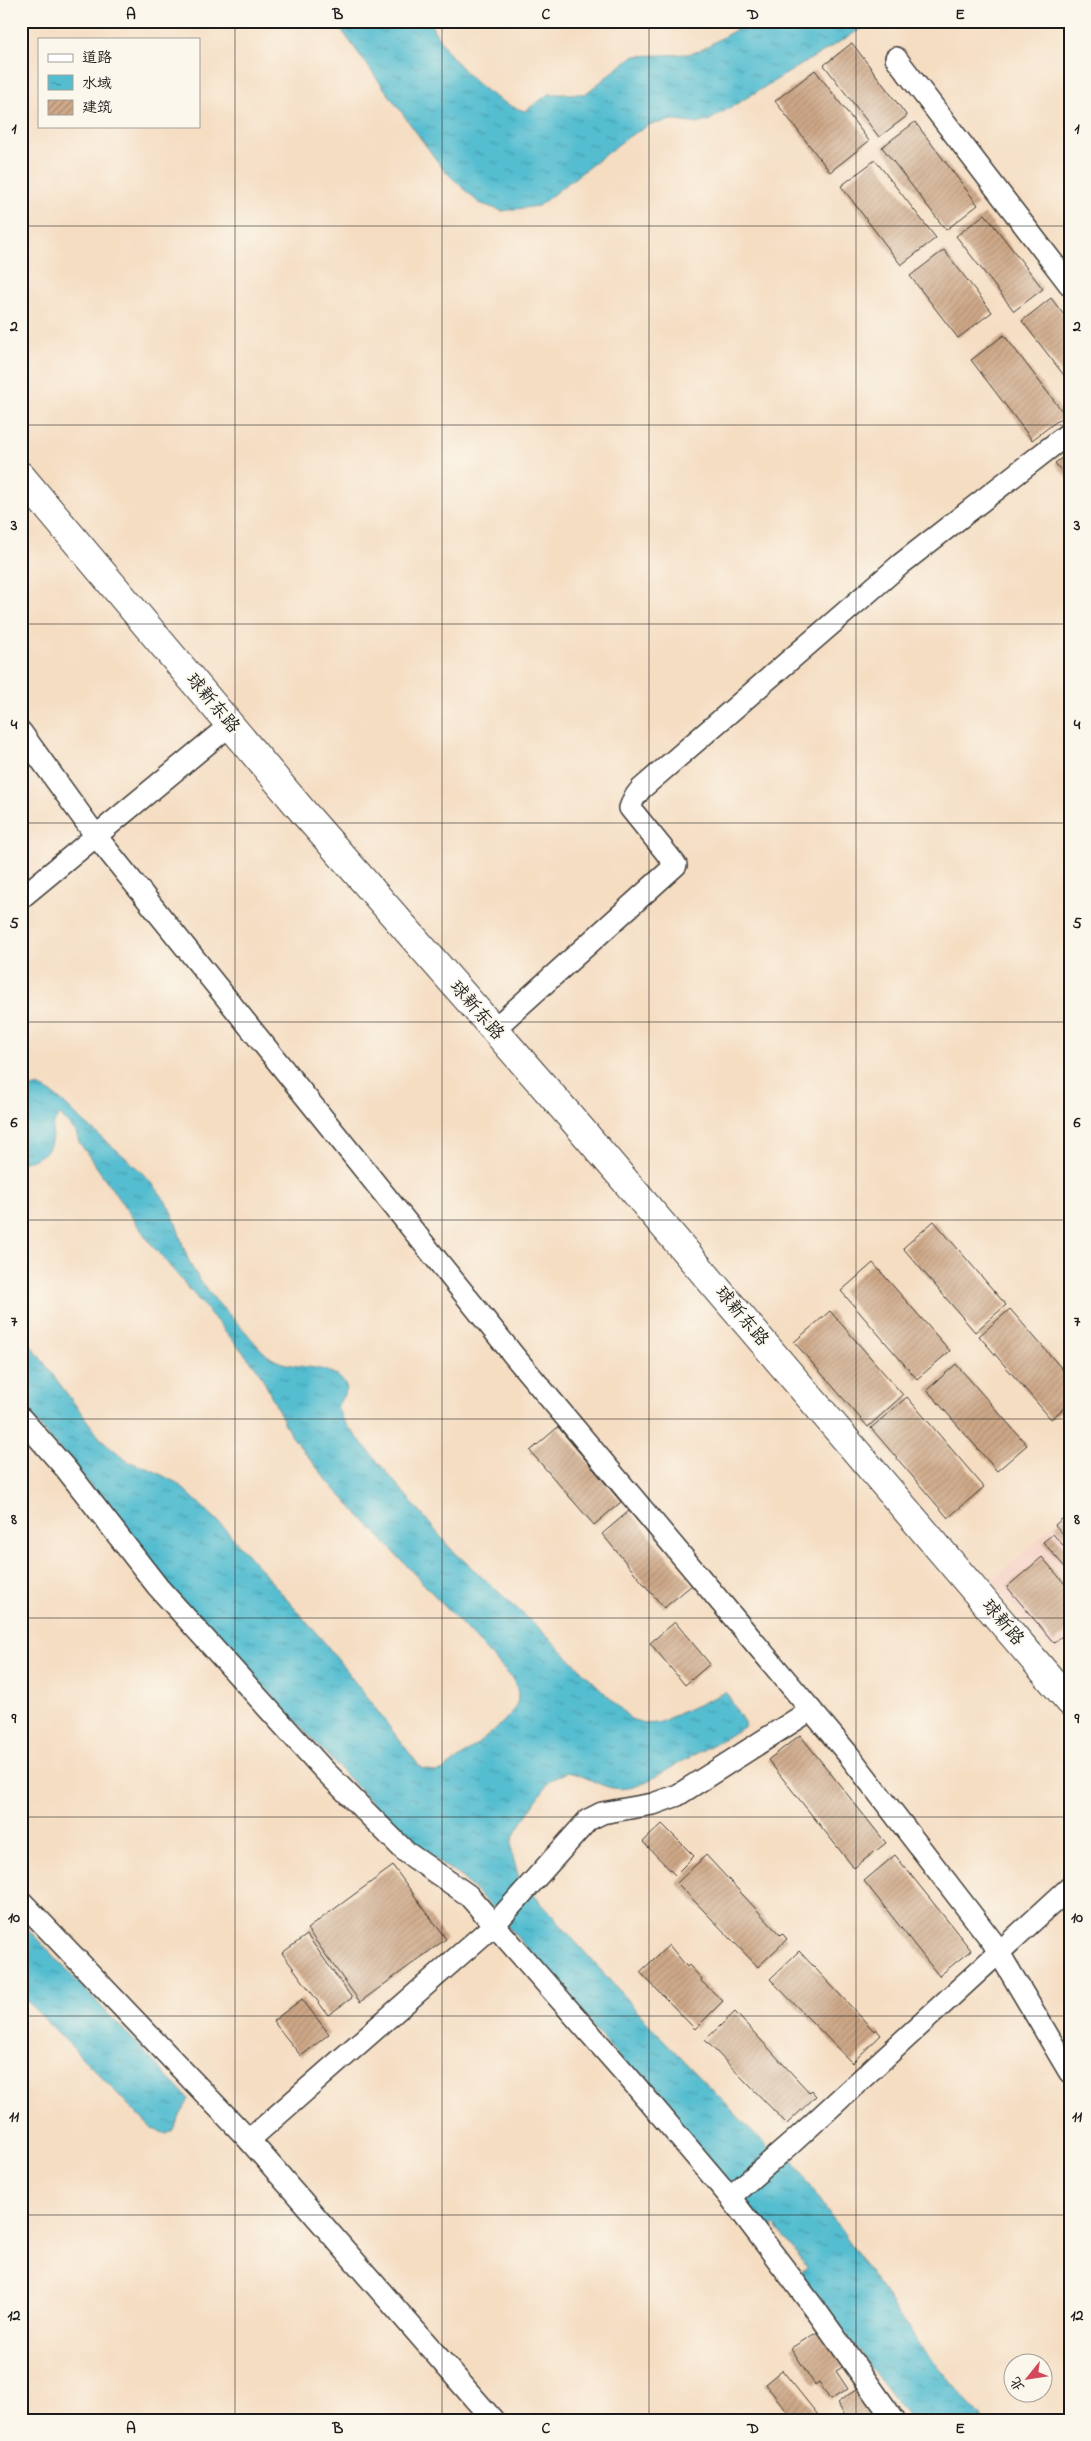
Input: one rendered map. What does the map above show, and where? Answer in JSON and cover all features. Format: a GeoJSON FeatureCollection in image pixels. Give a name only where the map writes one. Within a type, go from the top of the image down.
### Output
{"type":"FeatureCollection","features":[{"type":"Feature","properties":{"kind":"street"},"geometry":{"type":"LineString","coordinates":[[896,58],[1070,285]]}},
{"type":"Feature","properties":{"kind":"street"},"geometry":{"type":"LineString","coordinates":[[493,1030],[676,865],[630,808],[634,798],[641,789],[901,564],[1070,432]]}},
{"type":"Feature","properties":{"kind":"street","name":"球新东路"},"geometry":{"type":"LineString","coordinates":[[21,476],[230,725],[493,1030],[575,1122],[934,1543]]}},
{"type":"Feature","properties":{"kind":"street"},"geometry":{"type":"LineString","coordinates":[[21,898],[230,725]]}},
{"type":"Feature","properties":{"kind":"street"},"geometry":{"type":"LineString","coordinates":[[21,732],[96,836],[515,1357],[848,1754],[999,1952],[1070,2073]]}},
{"type":"Feature","properties":{"kind":"street"},"geometry":{"type":"LineString","coordinates":[[21,1418],[66,1469],[158,1588],[322,1769],[406,1852],[468,1895],[496,1922],[732,2195],[894,2420]]}},
{"type":"Feature","properties":{"kind":"street","name":"球新路"},"geometry":{"type":"LineString","coordinates":[[934,1543],[1070,1702]]}},
{"type":"Feature","properties":{"kind":"street"},"geometry":{"type":"LineString","coordinates":[[249,2140],[496,1922],[582,1826],[594,1816],[610,1811],[653,1804],[678,1795],[811,1710]]}},
{"type":"Feature","properties":{"kind":"street"},"geometry":{"type":"LineString","coordinates":[[732,2195],[793,2142],[1070,1887]]}},
{"type":"Feature","properties":{"kind":"street"},"geometry":{"type":"LineString","coordinates":[[21,1901],[249,2140],[493,2420]]}},
{"type":"Feature","properties":{"kind":"shaded area"},"geometry":{"type":"Polygon","coordinates":[[[1070,1509],[1070,1643],[1056,1655],[992,1582],[1070,1509]]]}},
{"type":"Feature","properties":{"kind":"water"},"geometry":{"type":"Polygon","coordinates":[[[335,21],[429,21],[436,35],[469,75],[496,98],[510,106],[525,111],[549,94],[585,94],[633,56],[688,54],[699,51],[751,21],[874,21],[708,121],[697,124],[673,120],[649,125],[628,137],[538,206],[502,211],[479,203],[443,169],[335,21]]]}},
{"type":"Feature","properties":{"kind":"water"},"geometry":{"type":"Polygon","coordinates":[[[38,1086],[63,1102],[139,1170],[158,1190],[170,1209],[188,1259],[199,1279],[263,1351],[277,1361],[326,1370],[342,1380],[347,1389],[337,1407],[342,1419],[450,1548],[545,1634],[631,1719],[644,1724],[658,1723],[726,1692],[746,1726],[642,1784],[630,1788],[611,1788],[567,1772],[550,1781],[512,1840],[513,1855],[519,1878],[653,2029],[784,2164],[792,2159],[921,2347],[983,2420],[910,2420],[800,2273],[807,2267],[775,2225],[766,2232],[489,1904],[462,1878],[430,1855],[383,1815],[147,1562],[85,1479],[21,1405],[21,1332],[100,1438],[127,1461],[152,1470],[177,1483],[218,1521],[325,1643],[421,1768],[435,1772],[442,1771],[495,1730],[513,1711],[517,1703],[518,1692],[511,1677],[331,1485],[290,1434],[259,1371],[151,1244],[79,1142],[76,1132],[60,1115],[53,1126],[51,1141],[46,1151],[33,1160],[21,1162],[21,1092],[38,1086]]]}},
{"type":"Feature","properties":{"kind":"water"},"geometry":{"type":"Polygon","coordinates":[[[21,1922],[189,2099],[172,2131],[167,2134],[152,2129],[29,2003],[21,1999],[21,1922]]]}},
{"type":"Feature","properties":{"kind":"building"},"geometry":{"type":"Polygon","coordinates":[[[852,43],[907,116],[879,137],[824,65],[852,43]]]}},
{"type":"Feature","properties":{"kind":"building"},"geometry":{"type":"Polygon","coordinates":[[[815,70],[869,141],[830,172],[775,101],[815,70]]]}},
{"type":"Feature","properties":{"kind":"building"},"geometry":{"type":"Polygon","coordinates":[[[915,122],[978,205],[946,230],[882,147],[915,122]]]}},
{"type":"Feature","properties":{"kind":"building"},"geometry":{"type":"Polygon","coordinates":[[[875,160],[936,238],[901,265],[841,186],[875,160]]]}},
{"type":"Feature","properties":{"kind":"building"},"geometry":{"type":"Polygon","coordinates":[[[985,214],[1043,289],[1014,311],[956,236],[985,214]]]}},
{"type":"Feature","properties":{"kind":"building"},"geometry":{"type":"Polygon","coordinates":[[[944,250],[992,312],[958,338],[910,276],[944,250]]]}},
{"type":"Feature","properties":{"kind":"building"},"geometry":{"type":"Polygon","coordinates":[[[1051,298],[1070,323],[1070,383],[1022,321],[1051,298]]]}},
{"type":"Feature","properties":{"kind":"building"},"geometry":{"type":"Polygon","coordinates":[[[1004,335],[1065,415],[1032,440],[971,360],[1004,335]]]}},
{"type":"Feature","properties":{"kind":"building"},"geometry":{"type":"Polygon","coordinates":[[[1070,452],[1070,482],[1055,463],[1070,452]]]}},
{"type":"Feature","properties":{"kind":"building"},"geometry":{"type":"Polygon","coordinates":[[[934,1221],[1006,1305],[975,1332],[903,1248],[934,1221]]]}},
{"type":"Feature","properties":{"kind":"building"},"geometry":{"type":"Polygon","coordinates":[[[873,1263],[950,1351],[917,1379],[841,1291],[873,1263]]]}},
{"type":"Feature","properties":{"kind":"building"},"geometry":{"type":"Polygon","coordinates":[[[1010,1309],[1070,1378],[1070,1403],[1051,1419],[979,1336],[1010,1309]]]}},
{"type":"Feature","properties":{"kind":"building"},"geometry":{"type":"Polygon","coordinates":[[[830,1311],[903,1395],[868,1427],[794,1342],[830,1311]]]}},
{"type":"Feature","properties":{"kind":"building"},"geometry":{"type":"Polygon","coordinates":[[[956,1364],[1027,1445],[997,1471],[927,1390],[956,1364]]]}},
{"type":"Feature","properties":{"kind":"building"},"geometry":{"type":"Polygon","coordinates":[[[907,1397],[984,1487],[948,1518],[871,1428],[907,1397]]]}},
{"type":"Feature","properties":{"kind":"building"},"geometry":{"type":"Polygon","coordinates":[[[558,1427],[621,1502],[594,1525],[530,1451],[558,1427]]]}},
{"type":"Feature","properties":{"kind":"building"},"geometry":{"type":"Polygon","coordinates":[[[629,1511],[692,1585],[664,1608],[602,1534],[629,1511]]]}},
{"type":"Feature","properties":{"kind":"building"},"geometry":{"type":"Polygon","coordinates":[[[1070,1512],[1070,1542],[1055,1525],[1070,1512]]]}},
{"type":"Feature","properties":{"kind":"building"},"geometry":{"type":"Polygon","coordinates":[[[1053,1534],[1070,1553],[1070,1573],[1043,1542],[1053,1534]]]}},
{"type":"Feature","properties":{"kind":"building"},"geometry":{"type":"Polygon","coordinates":[[[1042,1557],[1070,1590],[1070,1629],[1054,1643],[1007,1587],[1042,1557]]]}},
{"type":"Feature","properties":{"kind":"building"},"geometry":{"type":"Polygon","coordinates":[[[675,1622],[710,1664],[685,1685],[650,1643],[675,1622]]]}},
{"type":"Feature","properties":{"kind":"building"},"geometry":{"type":"Polygon","coordinates":[[[800,1735],[886,1843],[854,1868],[768,1760],[800,1735]]]}},
{"type":"Feature","properties":{"kind":"building"},"geometry":{"type":"Polygon","coordinates":[[[662,1824],[694,1856],[675,1875],[643,1842],[662,1824]]]}},
{"type":"Feature","properties":{"kind":"building"},"geometry":{"type":"Polygon","coordinates":[[[706,1855],[780,1935],[782,1933],[787,1939],[758,1967],[677,1883],[706,1855]]]}},
{"type":"Feature","properties":{"kind":"building"},"geometry":{"type":"Polygon","coordinates":[[[895,1855],[971,1950],[939,1976],[864,1881],[895,1855]]]}},
{"type":"Feature","properties":{"kind":"building"},"geometry":{"type":"Polygon","coordinates":[[[393,1866],[446,1939],[360,2002],[307,1929],[393,1866]]]}},
{"type":"Feature","properties":{"kind":"building"},"geometry":{"type":"Polygon","coordinates":[[[307,1935],[352,1998],[328,2015],[282,1953],[307,1935]]]}},
{"type":"Feature","properties":{"kind":"building"},"geometry":{"type":"Polygon","coordinates":[[[669,1945],[687,1967],[689,1965],[702,1979],[701,1981],[723,2001],[695,2029],[640,1972],[669,1945]]]}},
{"type":"Feature","properties":{"kind":"building"},"geometry":{"type":"Polygon","coordinates":[[[799,1951],[874,2031],[876,2029],[881,2035],[852,2063],[770,1979],[799,1951]]]}},
{"type":"Feature","properties":{"kind":"building"},"geometry":{"type":"Polygon","coordinates":[[[302,1999],[329,2034],[301,2056],[273,2021],[302,1999]]]}},
{"type":"Feature","properties":{"kind":"building"},"geometry":{"type":"Polygon","coordinates":[[[735,2012],[809,2092],[811,2090],[816,2096],[787,2124],[705,2040],[735,2012]]]}},
{"type":"Feature","properties":{"kind":"building"},"geometry":{"type":"Polygon","coordinates":[[[821,2330],[844,2366],[836,2371],[848,2389],[830,2400],[819,2382],[815,2385],[791,2348],[821,2330]]]}},
{"type":"Feature","properties":{"kind":"building"},"geometry":{"type":"Polygon","coordinates":[[[782,2370],[818,2415],[812,2420],[794,2420],[765,2384],[782,2370]]]}},
{"type":"Feature","properties":{"kind":"building"},"geometry":{"type":"Polygon","coordinates":[[[858,2388],[881,2420],[848,2420],[837,2403],[858,2388]]]}}]}
